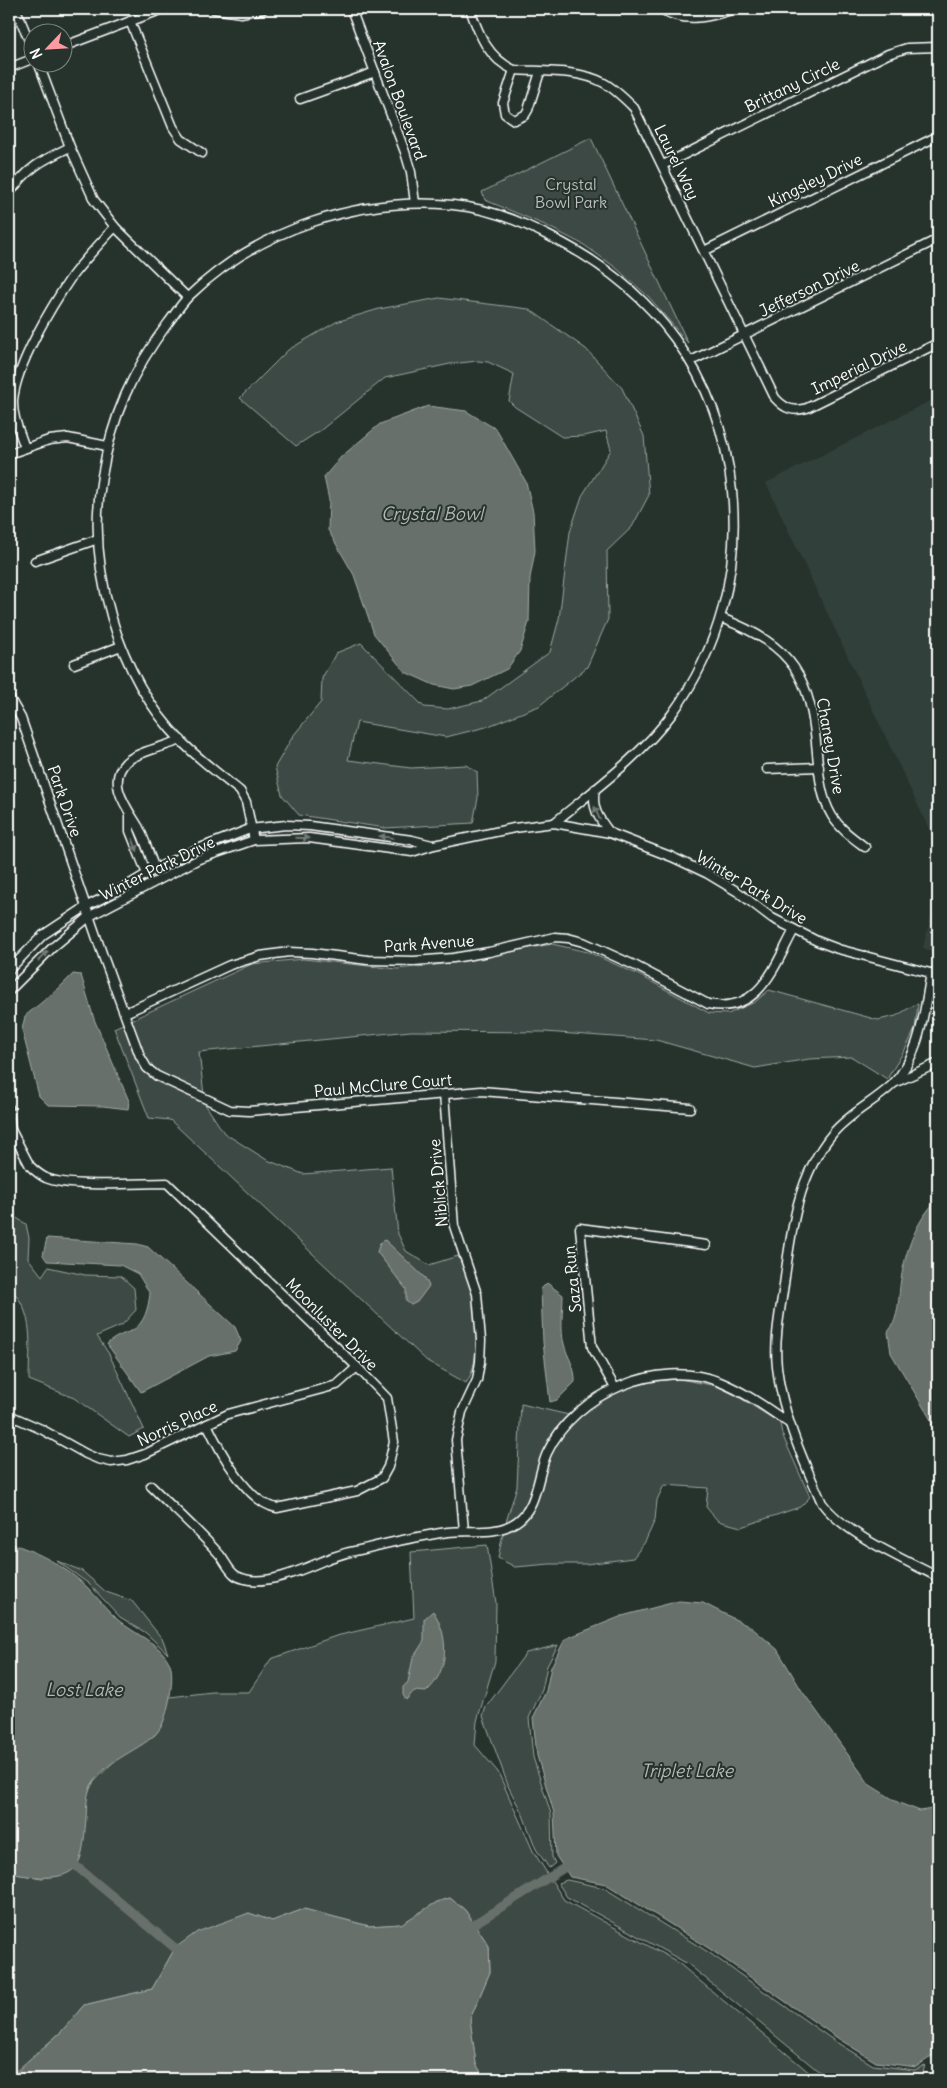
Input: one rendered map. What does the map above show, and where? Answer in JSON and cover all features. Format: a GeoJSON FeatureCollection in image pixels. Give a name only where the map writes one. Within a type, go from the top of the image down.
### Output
{"type":"FeatureCollection","features":[{"type":"Feature","properties":{"kind":"street"},"geometry":{"type":"LineString","coordinates":[[16,9],[22,24]]}},
{"type":"Feature","properties":{"kind":"street"},"geometry":{"type":"LineString","coordinates":[[72,43],[163,9]]}},
{"type":"Feature","properties":{"kind":"street"},"geometry":{"type":"LineString","coordinates":[[214,9],[241,13],[264,9]]}},
{"type":"Feature","properties":{"kind":"street","name":"Avalon Boulevard"},"geometry":{"type":"LineString","coordinates":[[351,9],[405,152],[411,172],[415,203]]}},
{"type":"Feature","properties":{"kind":"street"},"geometry":{"type":"LineString","coordinates":[[470,9],[482,40],[490,52],[505,66],[514,70],[503,103],[505,114],[514,120],[525,115],[540,72]]}},
{"type":"Feature","properties":{"kind":"street"},"geometry":{"type":"LineString","coordinates":[[661,9],[676,16],[692,19],[710,17],[735,9]]}},
{"type":"Feature","properties":{"kind":"street"},"geometry":{"type":"LineString","coordinates":[[130,21],[173,127],[181,140],[202,153]]}},
{"type":"Feature","properties":{"kind":"street","name":"Brittany Circle"},"geometry":{"type":"LineString","coordinates":[[663,165],[888,54],[907,48],[938,47]]}},
{"type":"Feature","properties":{"kind":"street"},"geometry":{"type":"LineString","coordinates":[[9,68],[22,63]]}},
{"type":"Feature","properties":{"kind":"street","name":"Laurel Way"},"geometry":{"type":"LineString","coordinates":[[514,70],[588,76],[604,82],[622,95],[634,108],[775,398],[782,406],[791,410]]}},
{"type":"Feature","properties":{"kind":"street"},"geometry":{"type":"LineString","coordinates":[[42,72],[70,147],[94,200],[115,228],[188,297]]}},
{"type":"Feature","properties":{"kind":"street"},"geometry":{"type":"LineString","coordinates":[[300,99],[375,72]]}},
{"type":"Feature","properties":{"kind":"street","name":"Kingsley Drive"},"geometry":{"type":"LineString","coordinates":[[704,251],[938,136]]}},
{"type":"Feature","properties":{"kind":"street"},"geometry":{"type":"LineString","coordinates":[[9,194],[30,168],[70,147]]}},
{"type":"Feature","properties":{"kind":"street"},"geometry":{"type":"LineString","coordinates":[[254,840],[250,829],[246,802],[240,791],[180,740],[156,710],[121,646],[102,580],[98,539],[98,496],[107,446],[128,384],[158,336],[188,297],[224,268],[286,232],[333,215],[370,208],[415,203],[455,205],[493,212],[559,240],[593,260],[617,278],[644,302],[691,361],[715,411],[730,474],[735,534],[731,569],[721,618],[708,653],[692,684],[670,716],[644,746],[554,823]]}},
{"type":"Feature","properties":{"kind":"street"},"geometry":{"type":"LineString","coordinates":[[25,448],[15,418],[13,402],[16,383],[31,346],[72,276],[115,228]]}},
{"type":"Feature","properties":{"kind":"street","name":"Jefferson Drive"},"geometry":{"type":"LineString","coordinates":[[691,361],[938,239]]}},
{"type":"Feature","properties":{"kind":"street","name":"Imperial Drive"},"geometry":{"type":"LineString","coordinates":[[791,410],[797,411],[807,408],[938,343]]}},
{"type":"Feature","properties":{"kind":"street"},"geometry":{"type":"LineString","coordinates":[[9,454],[49,440],[68,438],[107,446]]}},
{"type":"Feature","properties":{"kind":"street"},"geometry":{"type":"LineString","coordinates":[[35,561],[98,539]]}},
{"type":"Feature","properties":{"kind":"street","name":"Chaney Drive"},"geometry":{"type":"LineString","coordinates":[[721,618],[748,628],[767,639],[784,655],[800,676],[810,698],[815,720],[824,797],[832,816],[842,829],[865,847]]}},
{"type":"Feature","properties":{"kind":"street"},"geometry":{"type":"LineString","coordinates":[[74,664],[121,646]]}},
{"type":"Feature","properties":{"kind":"street","name":"Park Drive"},"geometry":{"type":"LineString","coordinates":[[9,697],[21,718],[90,916]]}},
{"type":"Feature","properties":{"kind":"street"},"geometry":{"type":"LineString","coordinates":[[155,869],[138,826],[121,797],[118,776],[126,763],[134,758],[180,740]]}},
{"type":"Feature","properties":{"kind":"street"},"geometry":{"type":"LineString","coordinates":[[767,769],[819,766]]}},
{"type":"Feature","properties":{"kind":"street"},"geometry":{"type":"LineString","coordinates":[[595,789],[593,798],[594,808],[610,833]]}},
{"type":"Feature","properties":{"kind":"street"},"geometry":{"type":"LineString","coordinates":[[130,815],[130,831],[147,874]]}},
{"type":"Feature","properties":{"kind":"street","name":"Winter Park Drive"},"geometry":{"type":"LineString","coordinates":[[9,990],[52,948],[90,916],[199,859],[254,840],[309,838],[412,852],[434,845],[514,828],[554,823],[610,833],[672,857],[708,874],[738,892],[772,918],[794,930],[838,949],[935,974]]}},
{"type":"Feature","properties":{"kind":"street","name":"Winter Park Drive"},"geometry":{"type":"LineString","coordinates":[[9,970],[43,935],[87,906],[155,869],[195,850],[250,829],[286,825],[310,826],[412,840],[434,845]]}},
{"type":"Feature","properties":{"kind":"street"},"geometry":{"type":"LineString","coordinates":[[90,916],[125,1013]]}},
{"type":"Feature","properties":{"kind":"street","name":"Park Avenue"},"geometry":{"type":"LineString","coordinates":[[125,1013],[230,965],[260,956],[297,952],[368,960],[424,960],[489,952],[555,937],[583,942],[636,966],[708,1004],[727,1006],[749,999],[760,989],[794,930]]}},
{"type":"Feature","properties":{"kind":"street"},"geometry":{"type":"LineString","coordinates":[[892,1084],[905,1068],[915,1049],[935,974]]}},
{"type":"Feature","properties":{"kind":"street","name":"Paul McClure Court"},"geometry":{"type":"LineString","coordinates":[[125,1013],[140,1056],[147,1068],[157,1076],[230,1110],[249,1111],[481,1090],[690,1108]]}},
{"type":"Feature","properties":{"kind":"street"},"geometry":{"type":"LineString","coordinates":[[938,1063],[892,1084],[857,1111],[834,1132],[817,1155],[797,1205],[780,1305],[777,1357],[781,1392],[790,1424],[822,1503],[830,1514],[864,1538],[938,1577]]}},
{"type":"Feature","properties":{"kind":"street","name":"Niblick Drive"},"geometry":{"type":"LineString","coordinates":[[444,1094],[454,1226],[477,1294],[481,1340],[477,1380],[462,1412],[456,1440],[464,1531]]}},
{"type":"Feature","properties":{"kind":"street","name":"Moonluster Drive"},"geometry":{"type":"LineString","coordinates":[[9,1108],[10,1130],[35,1172],[48,1178],[71,1182],[167,1182],[357,1366],[387,1398],[394,1442],[388,1467],[382,1478],[357,1491],[277,1508],[268,1507],[246,1487],[222,1454],[207,1424]]}},
{"type":"Feature","properties":{"kind":"street","name":"Saza Run"},"geometry":{"type":"LineString","coordinates":[[616,1388],[592,1347],[580,1228],[706,1245]]}},
{"type":"Feature","properties":{"kind":"street","name":"Norris Place"},"geometry":{"type":"LineString","coordinates":[[9,1415],[41,1429],[86,1454],[111,1462],[127,1460],[145,1454],[228,1414],[337,1386],[357,1366]]}},
{"type":"Feature","properties":{"kind":"street"},"geometry":{"type":"LineString","coordinates":[[151,1486],[220,1555],[234,1574],[254,1580],[294,1573],[343,1553],[414,1537],[464,1531],[486,1532],[503,1528],[516,1522],[526,1513],[532,1502],[547,1453],[557,1436],[592,1401],[635,1380],[680,1375],[719,1382],[740,1392],[790,1424]]}},
{"type":"Feature","properties":{"kind":"shaded area"},"geometry":{"type":"Polygon","coordinates":[[[938,397],[938,848],[766,483],[938,397]]]}},
{"type":"Feature","properties":{"kind":"shaded area"},"geometry":{"type":"Polygon","coordinates":[[[938,886],[938,954],[923,948],[938,886]]]}},
{"type":"Feature","properties":{"kind":"green space","name":"Crystal Bowl Park"},"geometry":{"type":"Polygon","coordinates":[[[591,138],[688,343],[649,297],[615,267],[584,245],[545,225],[485,200],[482,192],[591,138]]]}},
{"type":"Feature","properties":{"kind":"green space"},"geometry":{"type":"Polygon","coordinates":[[[439,298],[529,309],[586,349],[622,388],[644,436],[649,495],[632,527],[607,551],[608,619],[587,667],[539,706],[486,727],[446,737],[357,722],[348,760],[411,768],[466,765],[477,772],[478,798],[473,823],[385,828],[299,815],[282,795],[275,767],[293,736],[321,702],[322,678],[336,653],[361,643],[424,707],[448,709],[482,701],[550,652],[559,619],[570,532],[582,496],[611,450],[606,431],[584,436],[562,437],[515,407],[509,401],[514,374],[488,362],[478,361],[450,364],[385,378],[321,430],[296,446],[240,398],[288,350],[336,322],[379,309],[439,298]]]}},
{"type":"Feature","properties":{"kind":"green space"},"geometry":{"type":"Polygon","coordinates":[[[552,944],[588,952],[639,975],[709,1013],[728,1014],[755,1002],[769,990],[878,1020],[896,1016],[918,1004],[915,1029],[887,1079],[852,1057],[809,1059],[755,1068],[656,1040],[545,1032],[411,1031],[199,1052],[205,1104],[224,1133],[267,1160],[303,1174],[391,1167],[398,1234],[406,1251],[429,1265],[458,1256],[468,1277],[475,1316],[476,1346],[475,1361],[466,1383],[427,1361],[170,1120],[149,1118],[114,1028],[252,964],[303,959],[397,969],[436,965],[552,944]]]}},
{"type":"Feature","properties":{"kind":"green space"},"geometry":{"type":"Polygon","coordinates":[[[9,1213],[26,1224],[29,1238],[28,1258],[42,1276],[48,1267],[85,1275],[121,1276],[134,1288],[136,1310],[122,1325],[97,1336],[109,1354],[144,1429],[129,1437],[74,1398],[29,1380],[30,1342],[27,1319],[18,1297],[9,1287],[9,1213]]]}},
{"type":"Feature","properties":{"kind":"green space"},"geometry":{"type":"Polygon","coordinates":[[[679,1379],[717,1386],[737,1396],[780,1423],[782,1434],[810,1497],[800,1507],[741,1527],[718,1521],[706,1507],[708,1488],[664,1485],[657,1500],[655,1520],[645,1542],[633,1558],[586,1564],[550,1564],[515,1567],[498,1558],[503,1533],[516,1526],[532,1510],[537,1501],[551,1456],[565,1432],[575,1421],[598,1402],[624,1388],[642,1383],[679,1379]]]}},
{"type":"Feature","properties":{"kind":"green space"},"geometry":{"type":"Polygon","coordinates":[[[521,1404],[569,1415],[544,1448],[527,1501],[515,1516],[506,1522],[517,1486],[521,1404]]]}},
{"type":"Feature","properties":{"kind":"green space"},"geometry":{"type":"Polygon","coordinates":[[[487,1545],[496,1603],[495,1661],[477,1721],[475,1745],[498,1772],[533,1851],[564,1900],[676,1961],[817,2079],[485,2079],[476,2064],[470,2019],[490,1972],[489,1946],[465,1910],[450,1898],[437,1902],[402,1924],[369,1926],[304,1909],[272,1921],[249,1913],[175,1948],[152,1989],[84,2005],[61,2032],[9,2077],[9,1873],[42,1878],[62,1875],[84,1834],[87,1795],[93,1783],[116,1759],[155,1735],[162,1725],[170,1697],[212,1692],[249,1692],[271,1659],[336,1636],[414,1618],[411,1552],[487,1545]]]}},
{"type":"Feature","properties":{"kind":"green space"},"geometry":{"type":"Polygon","coordinates":[[[57,1561],[82,1571],[106,1592],[132,1601],[163,1640],[168,1654],[146,1633],[120,1617],[89,1584],[57,1561]]]}},
{"type":"Feature","properties":{"kind":"green space"},"geometry":{"type":"Polygon","coordinates":[[[558,1645],[547,1666],[542,1690],[529,1718],[533,1757],[551,1814],[552,1857],[555,1863],[549,1868],[536,1849],[523,1815],[509,1788],[483,1716],[486,1707],[526,1653],[558,1645]]]}},
{"type":"Feature","properties":{"kind":"green space"},"geometry":{"type":"Polygon","coordinates":[[[567,1880],[604,1888],[708,1952],[836,2042],[873,2065],[915,2070],[925,2065],[921,2079],[828,2079],[688,1964],[567,1897],[558,1883],[567,1880]]]}},
{"type":"Feature","properties":{"kind":"water","name":"Crystal Bowl"},"geometry":{"type":"Polygon","coordinates":[[[428,406],[466,411],[496,429],[526,482],[533,512],[535,551],[530,578],[529,622],[520,651],[507,669],[472,686],[454,689],[434,685],[405,672],[374,634],[354,575],[328,530],[329,500],[324,477],[341,457],[380,424],[428,406]]]}},
{"type":"Feature","properties":{"kind":"water"},"geometry":{"type":"Polygon","coordinates":[[[73,974],[81,975],[94,1019],[129,1101],[128,1109],[103,1106],[48,1105],[39,1096],[22,1030],[25,1016],[73,974]]]}},
{"type":"Feature","properties":{"kind":"water"},"geometry":{"type":"Polygon","coordinates":[[[938,1199],[938,1465],[931,1420],[891,1353],[888,1332],[897,1314],[901,1279],[909,1246],[924,1216],[938,1199]]]}},
{"type":"Feature","properties":{"kind":"water"},"geometry":{"type":"Polygon","coordinates":[[[47,1238],[137,1244],[148,1247],[235,1327],[241,1341],[235,1351],[209,1356],[141,1392],[107,1344],[136,1328],[143,1320],[150,1294],[138,1274],[120,1265],[47,1261],[43,1255],[47,1238]]]}},
{"type":"Feature","properties":{"kind":"water"},"geometry":{"type":"Polygon","coordinates":[[[385,1240],[425,1278],[429,1286],[417,1302],[411,1305],[406,1301],[406,1289],[377,1252],[380,1243],[385,1240]]]}},
{"type":"Feature","properties":{"kind":"water"},"geometry":{"type":"Polygon","coordinates":[[[547,1283],[563,1295],[563,1339],[575,1377],[575,1382],[557,1400],[550,1402],[543,1342],[541,1289],[547,1283]]]}},
{"type":"Feature","properties":{"kind":"water","name":"Lost Lake"},"geometry":{"type":"Polygon","coordinates":[[[9,1543],[51,1560],[79,1580],[118,1620],[154,1644],[166,1656],[171,1670],[170,1696],[161,1727],[148,1741],[118,1759],[99,1774],[90,1788],[88,1796],[84,1842],[79,1861],[71,1871],[55,1877],[35,1877],[9,1873],[9,1543]]]}},
{"type":"Feature","properties":{"kind":"water","name":"Triplet Lake"},"geometry":{"type":"Polygon","coordinates":[[[679,1601],[703,1603],[752,1628],[777,1649],[802,1691],[870,1785],[899,1803],[920,1811],[938,1808],[938,2052],[916,2067],[876,2062],[839,2039],[710,1949],[606,1884],[570,1877],[556,1856],[554,1813],[537,1756],[533,1718],[546,1691],[551,1667],[565,1639],[622,1616],[679,1601]]]}},
{"type":"Feature","properties":{"kind":"water"},"geometry":{"type":"Polygon","coordinates":[[[433,1611],[442,1631],[444,1642],[443,1663],[434,1683],[426,1692],[414,1691],[406,1700],[403,1695],[403,1687],[408,1682],[413,1658],[424,1641],[424,1619],[433,1611]]]}},
{"type":"Feature","properties":{"kind":"water"},"geometry":{"type":"Polygon","coordinates":[[[450,1898],[465,1910],[489,1946],[490,1972],[470,2019],[476,2064],[485,2079],[9,2079],[61,2032],[84,2005],[152,1989],[175,1948],[197,1932],[249,1913],[272,1921],[304,1909],[369,1926],[401,1924],[437,1902],[450,1898]]]}},
{"type":"Feature","properties":{"kind":"waterway"},"geometry":{"type":"LineString","coordinates":[[76,1866],[175,1948]]}},
{"type":"Feature","properties":{"kind":"waterway"},"geometry":{"type":"LineString","coordinates":[[474,1924],[564,1868]]}}]}
